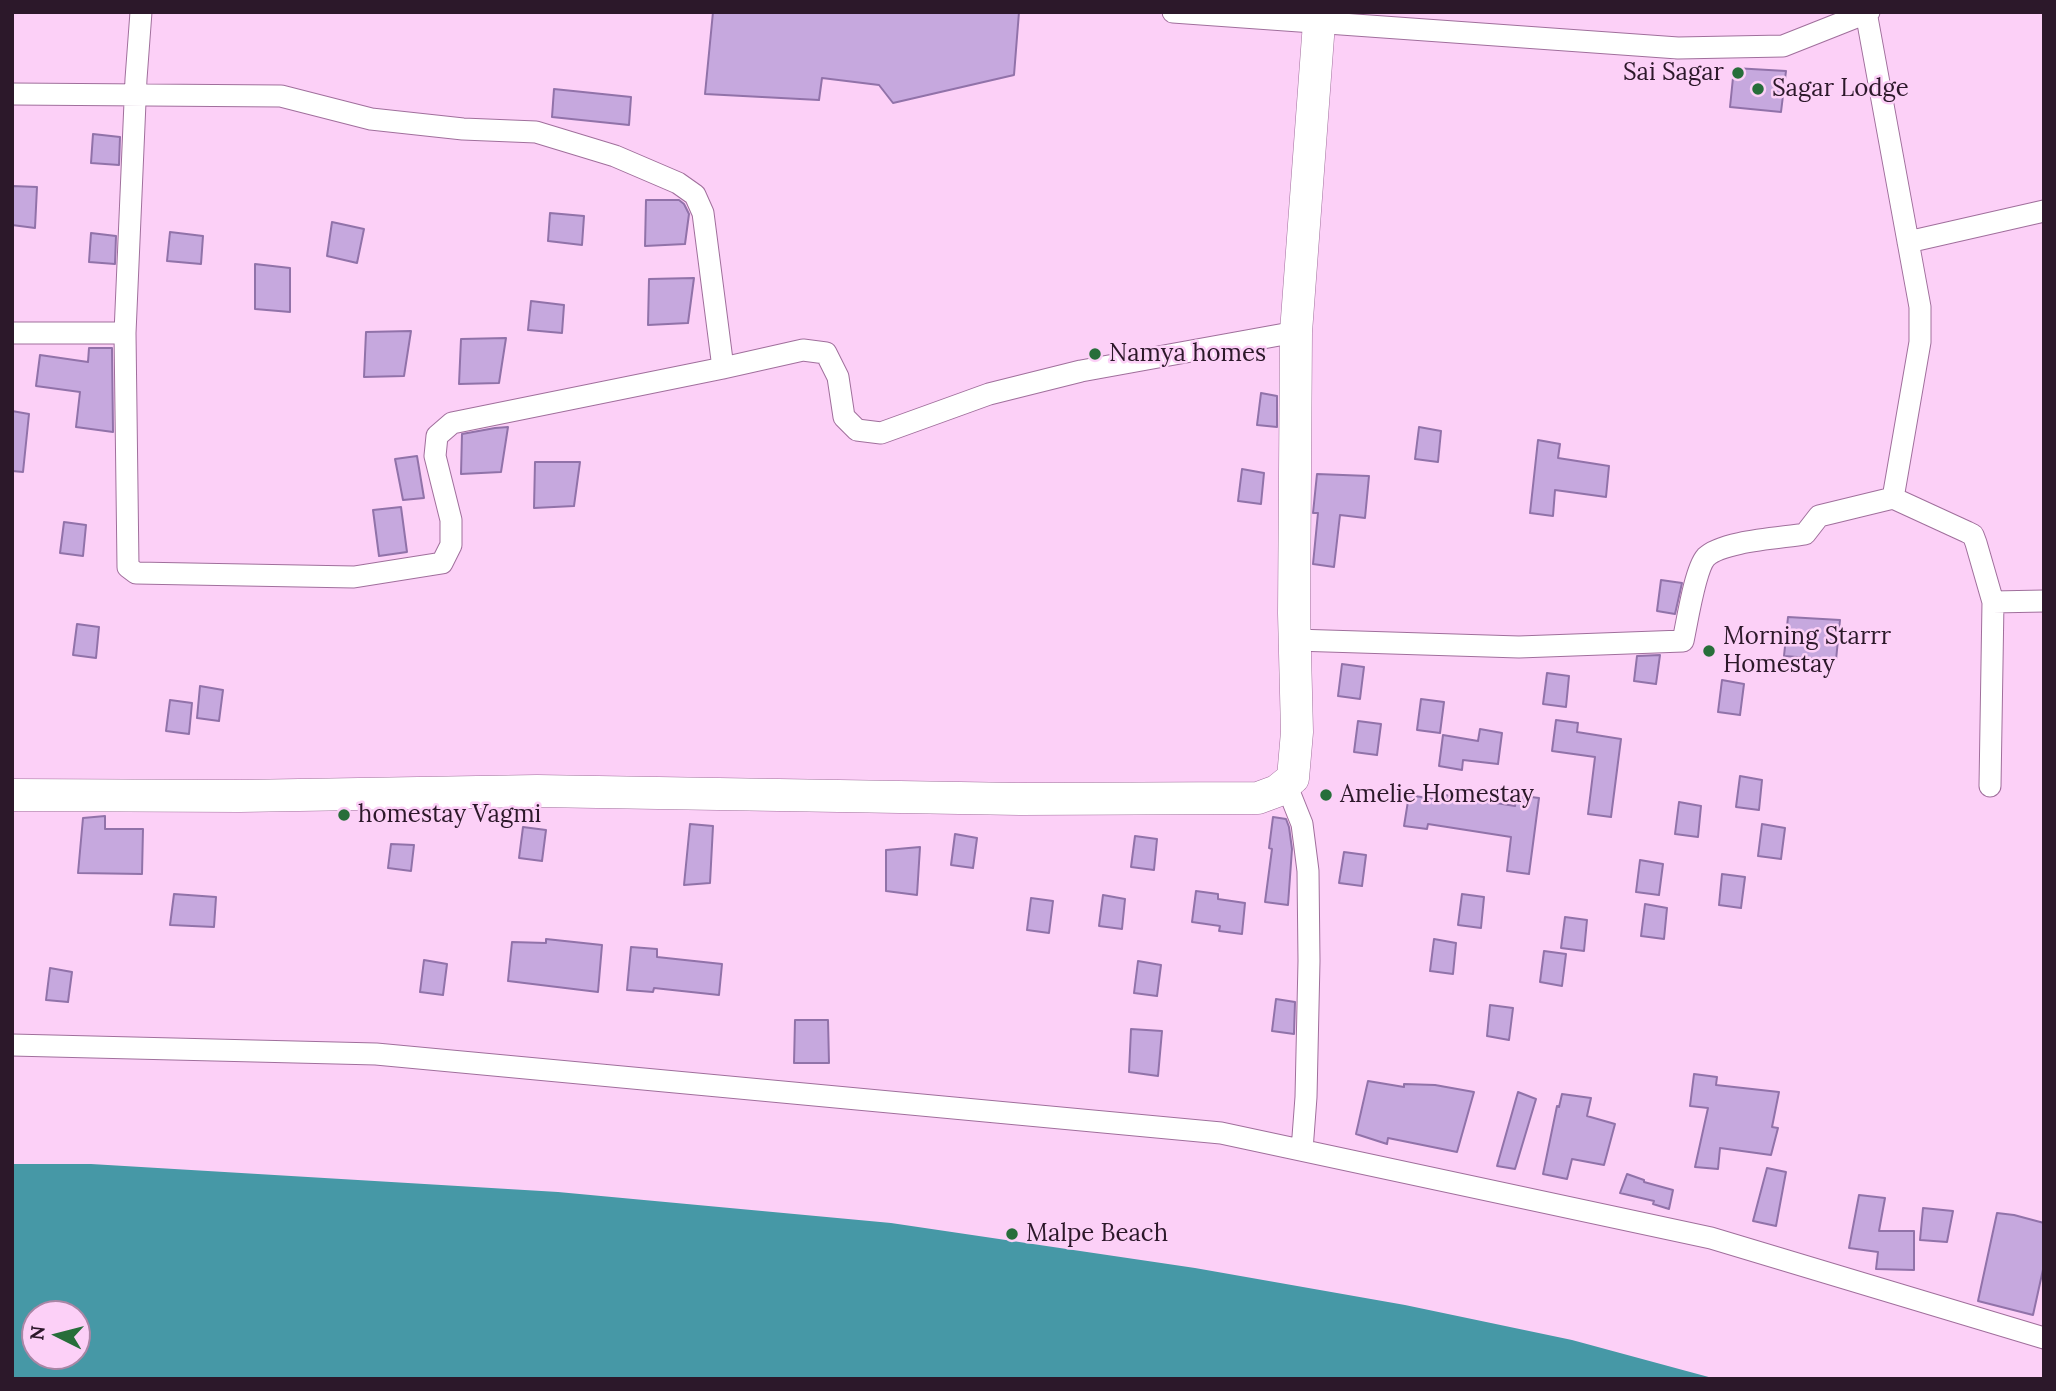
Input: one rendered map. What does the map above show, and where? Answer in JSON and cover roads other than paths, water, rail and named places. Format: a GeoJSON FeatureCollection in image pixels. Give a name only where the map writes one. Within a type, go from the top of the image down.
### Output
{"type":"FeatureCollection","features":[{"type":"Feature","properties":{"kind":"street"},"geometry":{"type":"LineString","coordinates":[[141,12],[125,333],[128,567],[136,572],[354,577],[442,563],[451,545],[451,520],[435,456],[437,436],[452,423],[803,350],[826,352],[838,377],[844,417],[857,429],[881,433],[989,394],[1081,370],[1296,332]]}},
{"type":"Feature","properties":{"kind":"street"},"geometry":{"type":"LineString","coordinates":[[1173,12],[1320,23],[1448,22],[1678,48],[1783,46],[1867,13],[1920,307],[1920,342],[1893,498]]}},
{"type":"Feature","properties":{"kind":"street"},"geometry":{"type":"LineString","coordinates":[[12,795],[240,796],[537,790],[1020,799],[1258,798],[1277,791],[1293,778],[1297,732],[1296,332],[1320,23]]}},
{"type":"Feature","properties":{"kind":"street"},"geometry":{"type":"LineString","coordinates":[[12,94],[281,96],[371,119],[463,129],[536,132],[615,156],[678,183],[695,195],[704,213],[723,368]]}},
{"type":"Feature","properties":{"kind":"street"},"geometry":{"type":"LineString","coordinates":[[1908,242],[2044,211]]}},
{"type":"Feature","properties":{"kind":"street"},"geometry":{"type":"LineString","coordinates":[[12,332],[125,333]]}},
{"type":"Feature","properties":{"kind":"street"},"geometry":{"type":"LineString","coordinates":[[1295,640],[1519,647],[1683,640],[1693,589],[1704,559],[1720,547],[1805,534],[1819,516],[1893,498],[1973,536],[1993,602],[1990,786]]}},
{"type":"Feature","properties":{"kind":"street"},"geometry":{"type":"LineString","coordinates":[[1993,602],[2044,601]]}},
{"type":"Feature","properties":{"kind":"street"},"geometry":{"type":"LineString","coordinates":[[1286,784],[1301,824],[1308,872],[1309,961],[1302,1150]]}},
{"type":"Feature","properties":{"kind":"street"},"geometry":{"type":"LineString","coordinates":[[12,1045],[376,1054],[1221,1133],[1711,1238],[2044,1338]]}},
{"type":"Feature","properties":{"kind":"place","name":"Sai Sagar"},"geometry":{"type":"Point","coordinates":[1738,73]}},
{"type":"Feature","properties":{"kind":"place","name":"Sagar Lodge"},"geometry":{"type":"Point","coordinates":[1758,89]}},
{"type":"Feature","properties":{"kind":"place","name":"Namya homes"},"geometry":{"type":"Point","coordinates":[1095,354]}},
{"type":"Feature","properties":{"kind":"place","name":"Morning Starrr Homestay"},"geometry":{"type":"Point","coordinates":[1709,651]}},
{"type":"Feature","properties":{"kind":"place","name":"Amelie Homestay"},"geometry":{"type":"Point","coordinates":[1326,795]}},
{"type":"Feature","properties":{"kind":"place","name":"homestay Vagmi"},"geometry":{"type":"Point","coordinates":[344,815]}},
{"type":"Feature","properties":{"kind":"place","name":"Malpe Beach"},"geometry":{"type":"Point","coordinates":[1012,1234]}}]}
